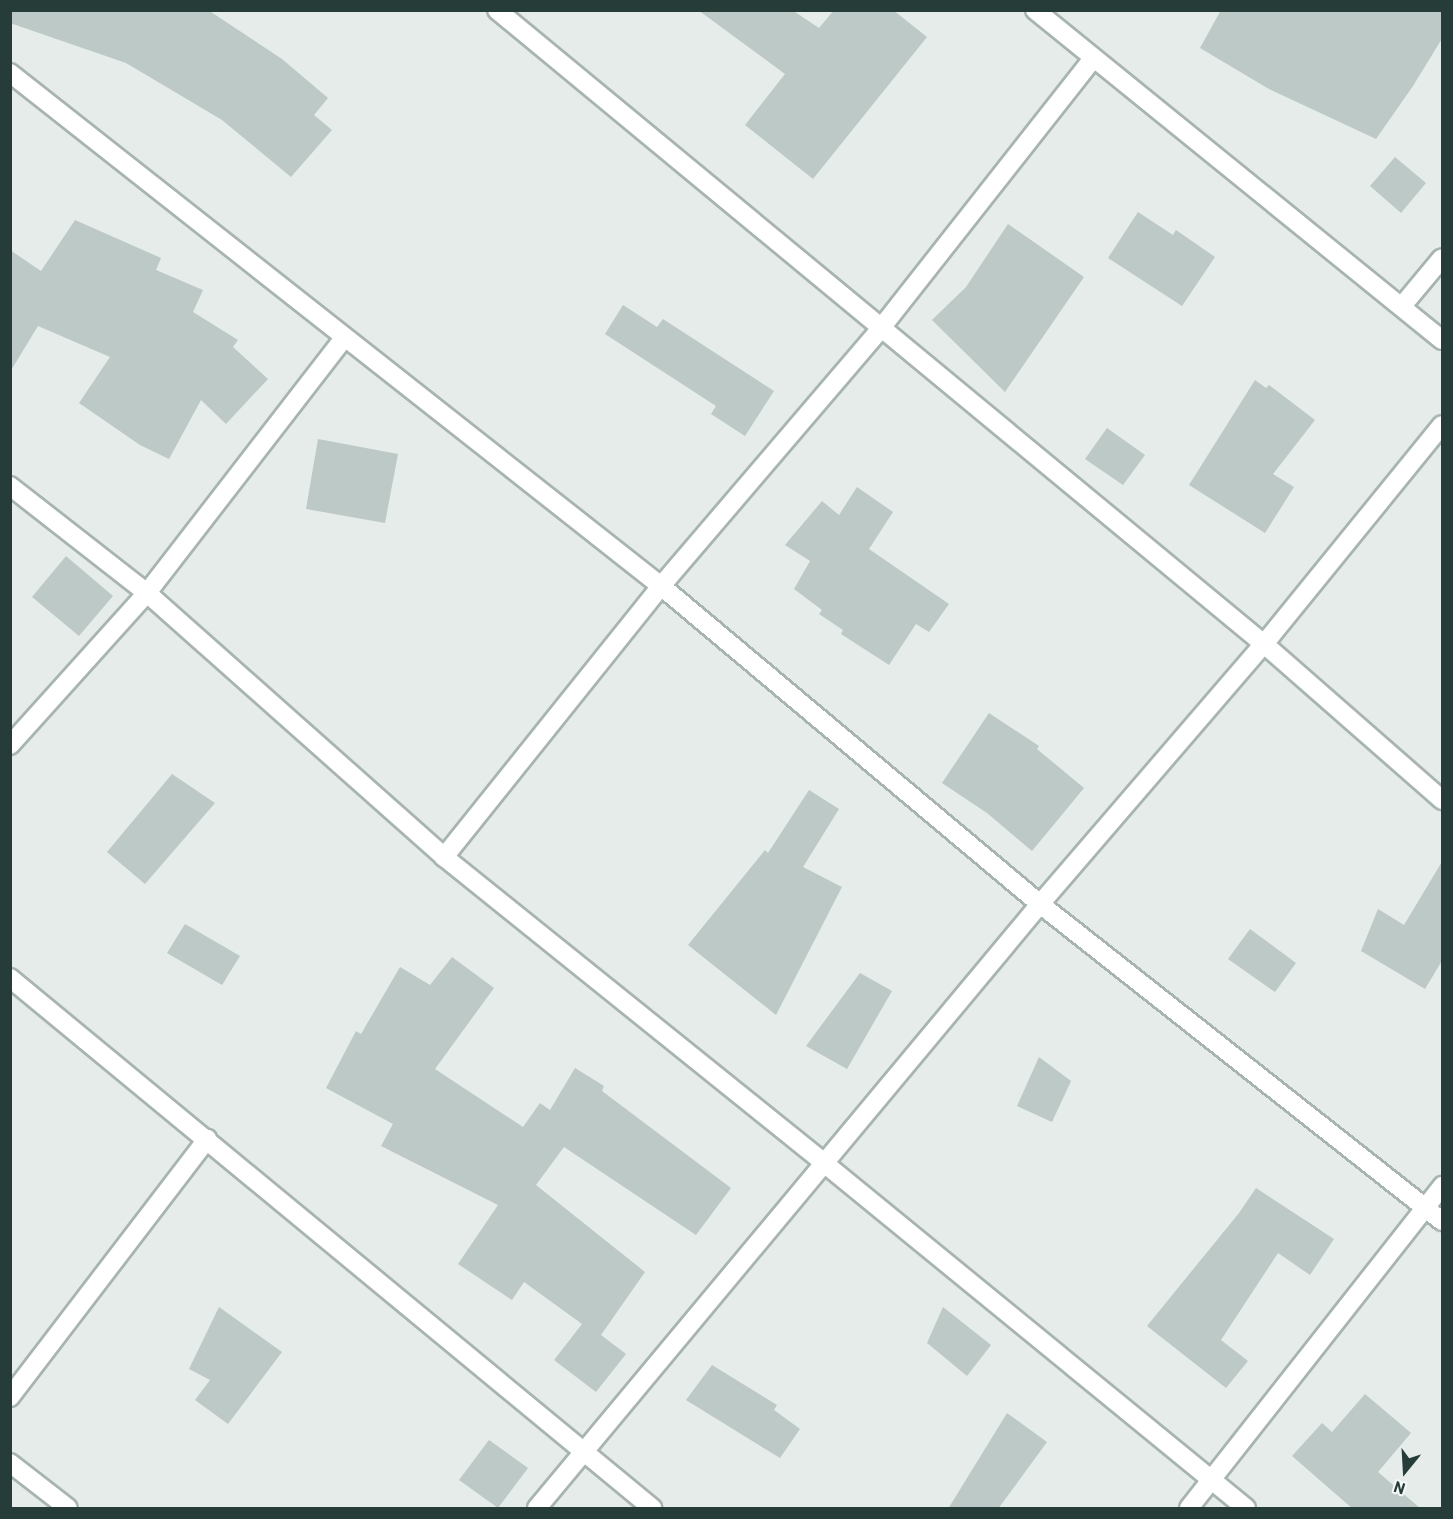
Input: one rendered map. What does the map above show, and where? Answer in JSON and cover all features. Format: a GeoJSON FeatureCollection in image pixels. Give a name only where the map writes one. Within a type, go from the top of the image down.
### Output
{"type":"FeatureCollection","features":[{"type":"Feature","properties":{"kind":"street"},"geometry":{"type":"LineString","coordinates":[[497,10],[1264,644],[1443,800]]}},
{"type":"Feature","properties":{"kind":"street"},"geometry":{"type":"LineString","coordinates":[[1035,10],[1443,340]]}},
{"type":"Feature","properties":{"kind":"street"},"geometry":{"type":"LineString","coordinates":[[444,856],[661,586],[881,328],[1093,59]]}},
{"type":"Feature","properties":{"kind":"street"},"geometry":{"type":"LineString","coordinates":[[10,73],[661,586],[1040,904],[1443,1221]]}},
{"type":"Feature","properties":{"kind":"street"},"geometry":{"type":"LineString","coordinates":[[1402,306],[1443,258]]}},
{"type":"Feature","properties":{"kind":"street"},"geometry":{"type":"LineString","coordinates":[[10,745],[147,593],[344,338]]}},
{"type":"Feature","properties":{"kind":"street"},"geometry":{"type":"LineString","coordinates":[[537,1509],[1040,904],[1264,644],[1443,425]]}},
{"type":"Feature","properties":{"kind":"street"},"geometry":{"type":"LineString","coordinates":[[10,486],[147,593],[444,856],[824,1163],[1246,1509]]}},
{"type":"Feature","properties":{"kind":"street"},"geometry":{"type":"LineString","coordinates":[[10,978],[652,1509]]}},
{"type":"Feature","properties":{"kind":"street"},"geometry":{"type":"LineString","coordinates":[[10,1397],[207,1139]]}},
{"type":"Feature","properties":{"kind":"street"},"geometry":{"type":"LineString","coordinates":[[1189,1509],[1424,1207],[1443,1186]]}},
{"type":"Feature","properties":{"kind":"street"},"geometry":{"type":"LineString","coordinates":[[10,1463],[68,1509]]}},
{"type":"Feature","properties":{"kind":"building"},"geometry":{"type":"Polygon","coordinates":[[[10,10],[208,10],[282,59],[328,98],[314,115],[332,130],[291,177],[222,120],[126,63],[10,23],[10,10]]]}},
{"type":"Feature","properties":{"kind":"building"},"geometry":{"type":"Polygon","coordinates":[[[698,10],[792,10],[819,28],[834,10],[893,10],[927,37],[813,179],[745,125],[785,74],[698,10]]]}},
{"type":"Feature","properties":{"kind":"building"},"geometry":{"type":"Polygon","coordinates":[[[1221,10],[1443,10],[1443,37],[1413,86],[1376,139],[1269,89],[1200,48],[1221,10]]]}},
{"type":"Feature","properties":{"kind":"building"},"geometry":{"type":"Polygon","coordinates":[[[1395,157],[1426,183],[1401,213],[1370,186],[1395,157]]]}},
{"type":"Feature","properties":{"kind":"building"},"geometry":{"type":"Polygon","coordinates":[[[1138,212],[1173,235],[1176,230],[1215,257],[1182,306],[1108,258],[1138,212]]]}},
{"type":"Feature","properties":{"kind":"building"},"geometry":{"type":"Polygon","coordinates":[[[75,220],[161,258],[156,270],[203,290],[193,312],[238,340],[233,347],[268,379],[226,424],[201,400],[169,459],[140,445],[79,403],[110,357],[38,326],[10,372],[10,250],[41,271],[75,220]]]}},
{"type":"Feature","properties":{"kind":"building"},"geometry":{"type":"Polygon","coordinates":[[[1008,224],[1084,277],[1005,392],[932,320],[966,287],[1008,224]]]}},
{"type":"Feature","properties":{"kind":"building"},"geometry":{"type":"Polygon","coordinates":[[[623,305],[657,327],[663,319],[774,391],[745,436],[711,414],[716,406],[605,334],[623,305]]]}},
{"type":"Feature","properties":{"kind":"building"},"geometry":{"type":"Polygon","coordinates":[[[1255,380],[1266,388],[1269,385],[1315,420],[1273,474],[1294,487],[1265,533],[1189,485],[1255,380]]]}},
{"type":"Feature","properties":{"kind":"building"},"geometry":{"type":"Polygon","coordinates":[[[1107,428],[1145,455],[1123,485],[1085,459],[1107,428]]]}},
{"type":"Feature","properties":{"kind":"building"},"geometry":{"type":"Polygon","coordinates":[[[318,439],[398,454],[385,523],[306,509],[318,439]]]}},
{"type":"Feature","properties":{"kind":"building"},"geometry":{"type":"Polygon","coordinates":[[[857,487],[893,512],[869,549],[949,604],[929,632],[916,624],[889,665],[841,634],[843,630],[819,614],[822,610],[794,589],[810,561],[785,545],[822,501],[839,515],[857,487]]]}},
{"type":"Feature","properties":{"kind":"building"},"geometry":{"type":"Polygon","coordinates":[[[66,556],[113,596],[79,636],[32,597],[66,556]]]}},
{"type":"Feature","properties":{"kind":"building"},"geometry":{"type":"Polygon","coordinates":[[[989,713],[1039,746],[1037,749],[1084,788],[1032,851],[987,813],[942,783],[989,713]]]}},
{"type":"Feature","properties":{"kind":"building"},"geometry":{"type":"Polygon","coordinates":[[[172,774],[215,803],[145,884],[107,852],[172,774]]]}},
{"type":"Feature","properties":{"kind":"building"},"geometry":{"type":"Polygon","coordinates":[[[809,790],[839,809],[803,867],[842,887],[776,1015],[688,945],[765,850],[768,853],[809,790]]]}},
{"type":"Feature","properties":{"kind":"building"},"geometry":{"type":"Polygon","coordinates":[[[1443,860],[1443,959],[1425,989],[1361,951],[1378,909],[1404,925],[1443,860]]]}},
{"type":"Feature","properties":{"kind":"building"},"geometry":{"type":"Polygon","coordinates":[[[185,924],[240,956],[222,985],[167,953],[185,924]]]}},
{"type":"Feature","properties":{"kind":"building"},"geometry":{"type":"Polygon","coordinates":[[[1250,929],[1296,963],[1275,992],[1228,959],[1250,929]]]}},
{"type":"Feature","properties":{"kind":"building"},"geometry":{"type":"Polygon","coordinates":[[[452,957],[494,988],[435,1069],[523,1127],[540,1103],[550,1110],[575,1068],[604,1086],[602,1091],[731,1188],[696,1235],[564,1147],[536,1185],[645,1272],[601,1335],[626,1354],[596,1392],[554,1360],[582,1324],[524,1282],[512,1300],[458,1264],[498,1205],[381,1146],[393,1124],[326,1088],[356,1031],[361,1034],[400,967],[430,985],[452,957]]]}},
{"type":"Feature","properties":{"kind":"building"},"geometry":{"type":"Polygon","coordinates":[[[860,973],[892,991],[847,1069],[806,1046],[860,973]]]}},
{"type":"Feature","properties":{"kind":"building"},"geometry":{"type":"Polygon","coordinates":[[[1039,1057],[1071,1081],[1052,1122],[1017,1106],[1039,1057]]]}},
{"type":"Feature","properties":{"kind":"building"},"geometry":{"type":"Polygon","coordinates":[[[1256,1188],[1334,1239],[1310,1275],[1278,1253],[1221,1340],[1248,1361],[1226,1388],[1147,1326],[1239,1213],[1256,1188]]]}},
{"type":"Feature","properties":{"kind":"building"},"geometry":{"type":"Polygon","coordinates":[[[219,1307],[282,1352],[228,1424],[195,1400],[210,1380],[189,1369],[219,1307]]]}},
{"type":"Feature","properties":{"kind":"building"},"geometry":{"type":"Polygon","coordinates":[[[943,1307],[991,1345],[967,1376],[927,1343],[943,1307]]]}},
{"type":"Feature","properties":{"kind":"building"},"geometry":{"type":"Polygon","coordinates":[[[712,1365],[777,1405],[774,1410],[800,1429],[780,1458],[686,1400],[712,1365]]]}},
{"type":"Feature","properties":{"kind":"building"},"geometry":{"type":"Polygon","coordinates":[[[1365,1394],[1411,1433],[1378,1472],[1421,1509],[1353,1509],[1292,1456],[1322,1423],[1332,1432],[1365,1394]]]}},
{"type":"Feature","properties":{"kind":"building"},"geometry":{"type":"Polygon","coordinates":[[[1007,1413],[1047,1442],[998,1509],[948,1509],[1007,1413]]]}},
{"type":"Feature","properties":{"kind":"building"},"geometry":{"type":"Polygon","coordinates":[[[489,1440],[528,1468],[498,1508],[459,1480],[489,1440]]]}}]}
